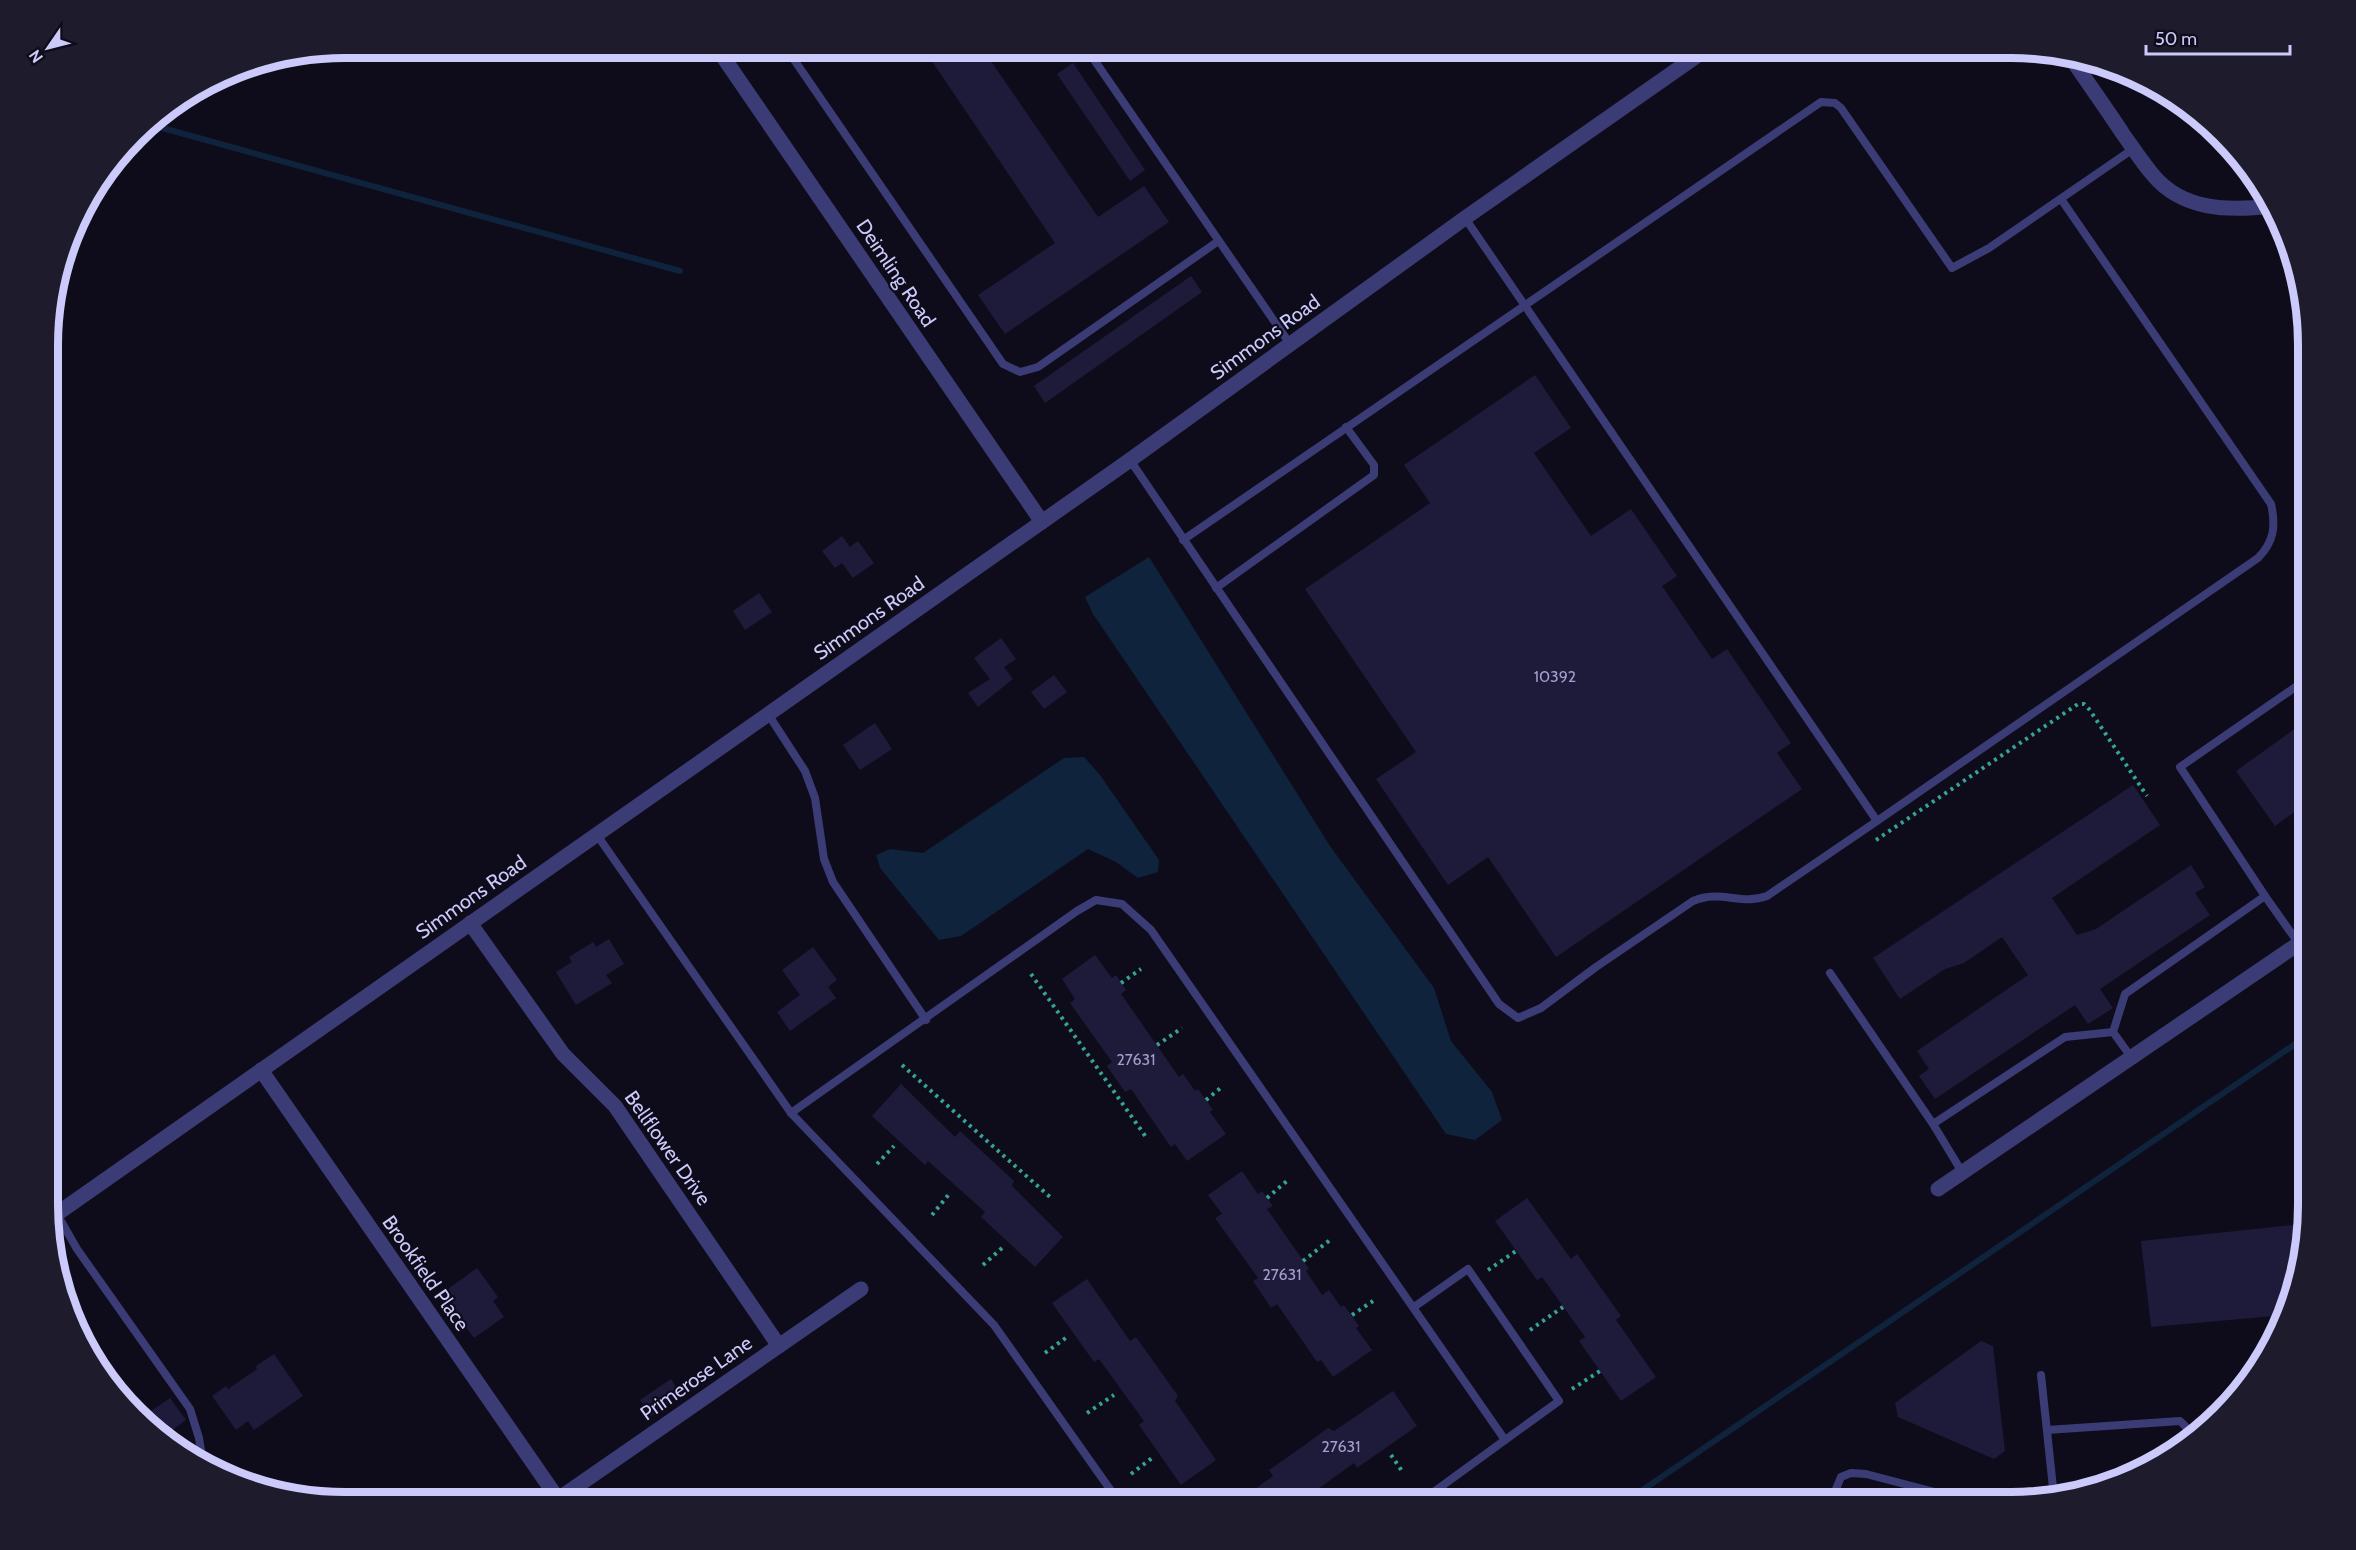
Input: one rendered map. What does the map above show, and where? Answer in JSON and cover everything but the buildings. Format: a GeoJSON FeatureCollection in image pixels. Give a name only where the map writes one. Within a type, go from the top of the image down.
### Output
{"type":"FeatureCollection","features":[{"type":"Feature","properties":{"kind":"street","name":"Deimling Road"},"geometry":{"type":"LineString","coordinates":[[724,58],[1042,522]]}},
{"type":"Feature","properties":{"kind":"street","name":"Simmons Road"},"geometry":{"type":"LineString","coordinates":[[58,1213],[1130,460],[1465,218],[1694,58]]}},
{"type":"Feature","properties":{"kind":"street"},"geometry":{"type":"LineString","coordinates":[[2077,66],[2133,149],[2163,186],[2198,204],[2241,210],[2262,207]]}},
{"type":"Feature","properties":{"kind":"street","name":"Bellflower Drive"},"geometry":{"type":"LineString","coordinates":[[470,923],[562,1054],[615,1106],[779,1346]]}},
{"type":"Feature","properties":{"kind":"street"},"geometry":{"type":"LineString","coordinates":[[1938,1189],[2298,944]]}},
{"type":"Feature","properties":{"kind":"street","name":"Brookfield Place"},"geometry":{"type":"LineString","coordinates":[[261,1071],[550,1492]]}},
{"type":"Feature","properties":{"kind":"street","name":"Primerose Lane"},"geometry":{"type":"LineString","coordinates":[[569,1492],[861,1289]]}},
{"type":"Feature","properties":{"kind":"lane"},"geometry":{"type":"LineString","coordinates":[[793,58],[1003,364],[1020,372],[1038,367],[1217,242]]}},
{"type":"Feature","properties":{"kind":"lane"},"geometry":{"type":"LineString","coordinates":[[1093,58],[1217,242],[1290,344]]}},
{"type":"Feature","properties":{"kind":"lane"},"geometry":{"type":"LineString","coordinates":[[1183,540],[1821,102],[1835,103],[1840,108],[1952,268],[1989,248],[2133,149]]}},
{"type":"Feature","properties":{"kind":"lane"},"geometry":{"type":"LineString","coordinates":[[1130,460],[1499,1004],[1518,1018],[1541,1008],[1693,900],[1717,895],[1744,900],[1756,900],[1767,896],[2258,558],[2267,549],[2273,537],[2274,521],[2271,504],[2061,199]]}},
{"type":"Feature","properties":{"kind":"lane"},"geometry":{"type":"LineString","coordinates":[[1465,218],[1877,821]]}},
{"type":"Feature","properties":{"kind":"lane"},"geometry":{"type":"LineString","coordinates":[[1216,588],[1374,475],[1374,465],[1346,427]]}},
{"type":"Feature","properties":{"kind":"lane"},"geometry":{"type":"LineString","coordinates":[[2298,685],[2181,767],[2265,896],[2298,935]]}},
{"type":"Feature","properties":{"kind":"lane"},"geometry":{"type":"LineString","coordinates":[[768,714],[808,780],[815,798],[824,859],[833,882],[926,1020]]}},
{"type":"Feature","properties":{"kind":"lane"},"geometry":{"type":"LineString","coordinates":[[597,834],[791,1113],[994,1325],[1112,1492]]}},
{"type":"Feature","properties":{"kind":"lane"},"geometry":{"type":"LineString","coordinates":[[2113,1032],[2126,994],[2265,896]]}},
{"type":"Feature","properties":{"kind":"lane"},"geometry":{"type":"LineString","coordinates":[[791,1113],[1096,900],[1122,904],[1151,930],[1506,1440]]}},
{"type":"Feature","properties":{"kind":"lane"},"geometry":{"type":"LineString","coordinates":[[1830,973],[1933,1124],[1962,1172]]}},
{"type":"Feature","properties":{"kind":"lane"},"geometry":{"type":"LineString","coordinates":[[2113,1032],[2131,1058]]}},
{"type":"Feature","properties":{"kind":"lane"},"geometry":{"type":"LineString","coordinates":[[1933,1124],[2065,1037],[2113,1032]]}},
{"type":"Feature","properties":{"kind":"lane"},"geometry":{"type":"LineString","coordinates":[[59,1223],[190,1409],[201,1453]]}},
{"type":"Feature","properties":{"kind":"lane"},"geometry":{"type":"LineString","coordinates":[[1414,1307],[1468,1269],[1559,1401],[1434,1492]]}},
{"type":"Feature","properties":{"kind":"lane"},"geometry":{"type":"LineString","coordinates":[[2041,1375],[2053,1488]]}},
{"type":"Feature","properties":{"kind":"lane"},"geometry":{"type":"LineString","coordinates":[[2047,1430],[2180,1421],[2189,1429]]}},
{"type":"Feature","properties":{"kind":"lane"},"geometry":{"type":"LineString","coordinates":[[1837,1492],[1841,1478],[1851,1473],[1866,1474],[1935,1492]]}},
{"type":"Feature","properties":{"kind":"path"},"geometry":{"type":"LineString","coordinates":[[1876,840],[2078,704],[2084,704],[2089,709],[2147,796]]}},
{"type":"Feature","properties":{"kind":"path"},"geometry":{"type":"LineString","coordinates":[[1121,983],[1141,969]]}},
{"type":"Feature","properties":{"kind":"path"},"geometry":{"type":"LineString","coordinates":[[1031,974],[1146,1137]]}},
{"type":"Feature","properties":{"kind":"path"},"geometry":{"type":"LineString","coordinates":[[1157,1045],[1182,1028]]}},
{"type":"Feature","properties":{"kind":"path"},"geometry":{"type":"LineString","coordinates":[[902,1065],[1051,1198]]}},
{"type":"Feature","properties":{"kind":"path"},"geometry":{"type":"LineString","coordinates":[[1206,1100],[1223,1086]]}},
{"type":"Feature","properties":{"kind":"path"},"geometry":{"type":"LineString","coordinates":[[877,1164],[894,1146]]}},
{"type":"Feature","properties":{"kind":"path"},"geometry":{"type":"LineString","coordinates":[[1268,1198],[1288,1180]]}},
{"type":"Feature","properties":{"kind":"path"},"geometry":{"type":"LineString","coordinates":[[932,1215],[951,1193]]}},
{"type":"Feature","properties":{"kind":"path"},"geometry":{"type":"LineString","coordinates":[[1303,1261],[1330,1240]]}},
{"type":"Feature","properties":{"kind":"path"},"geometry":{"type":"LineString","coordinates":[[983,1265],[1002,1248]]}},
{"type":"Feature","properties":{"kind":"path"},"geometry":{"type":"LineString","coordinates":[[1488,1270],[1516,1251]]}},
{"type":"Feature","properties":{"kind":"path"},"geometry":{"type":"LineString","coordinates":[[1352,1315],[1373,1301]]}},
{"type":"Feature","properties":{"kind":"path"},"geometry":{"type":"LineString","coordinates":[[1530,1330],[1563,1307]]}},
{"type":"Feature","properties":{"kind":"path"},"geometry":{"type":"LineString","coordinates":[[1045,1353],[1067,1337]]}},
{"type":"Feature","properties":{"kind":"path"},"geometry":{"type":"LineString","coordinates":[[1572,1389],[1600,1371]]}},
{"type":"Feature","properties":{"kind":"path"},"geometry":{"type":"LineString","coordinates":[[1087,1413],[1114,1395]]}},
{"type":"Feature","properties":{"kind":"path"},"geometry":{"type":"LineString","coordinates":[[1391,1455],[1401,1471]]}},
{"type":"Feature","properties":{"kind":"path"},"geometry":{"type":"LineString","coordinates":[[1131,1474],[1152,1458]]}},
{"type":"Feature","properties":{"kind":"water"},"geometry":{"type":"Polygon","coordinates":[[[1149,557],[1330,846],[1434,988],[1451,1041],[1492,1092],[1502,1120],[1475,1140],[1446,1134],[1093,614],[1085,597],[1149,557]]]}},
{"type":"Feature","properties":{"kind":"water"},"geometry":{"type":"Polygon","coordinates":[[[1084,757],[1100,775],[1159,860],[1158,872],[1138,878],[1116,862],[1088,849],[961,936],[939,940],[880,868],[876,855],[890,849],[923,853],[1064,758],[1084,757]]]}},
{"type":"Feature","properties":{"kind":"waterway"},"geometry":{"type":"LineString","coordinates":[[160,127],[680,271]]}},
{"type":"Feature","properties":{"kind":"waterway"},"geometry":{"type":"LineString","coordinates":[[1640,1492],[2298,1042]]}}]}
